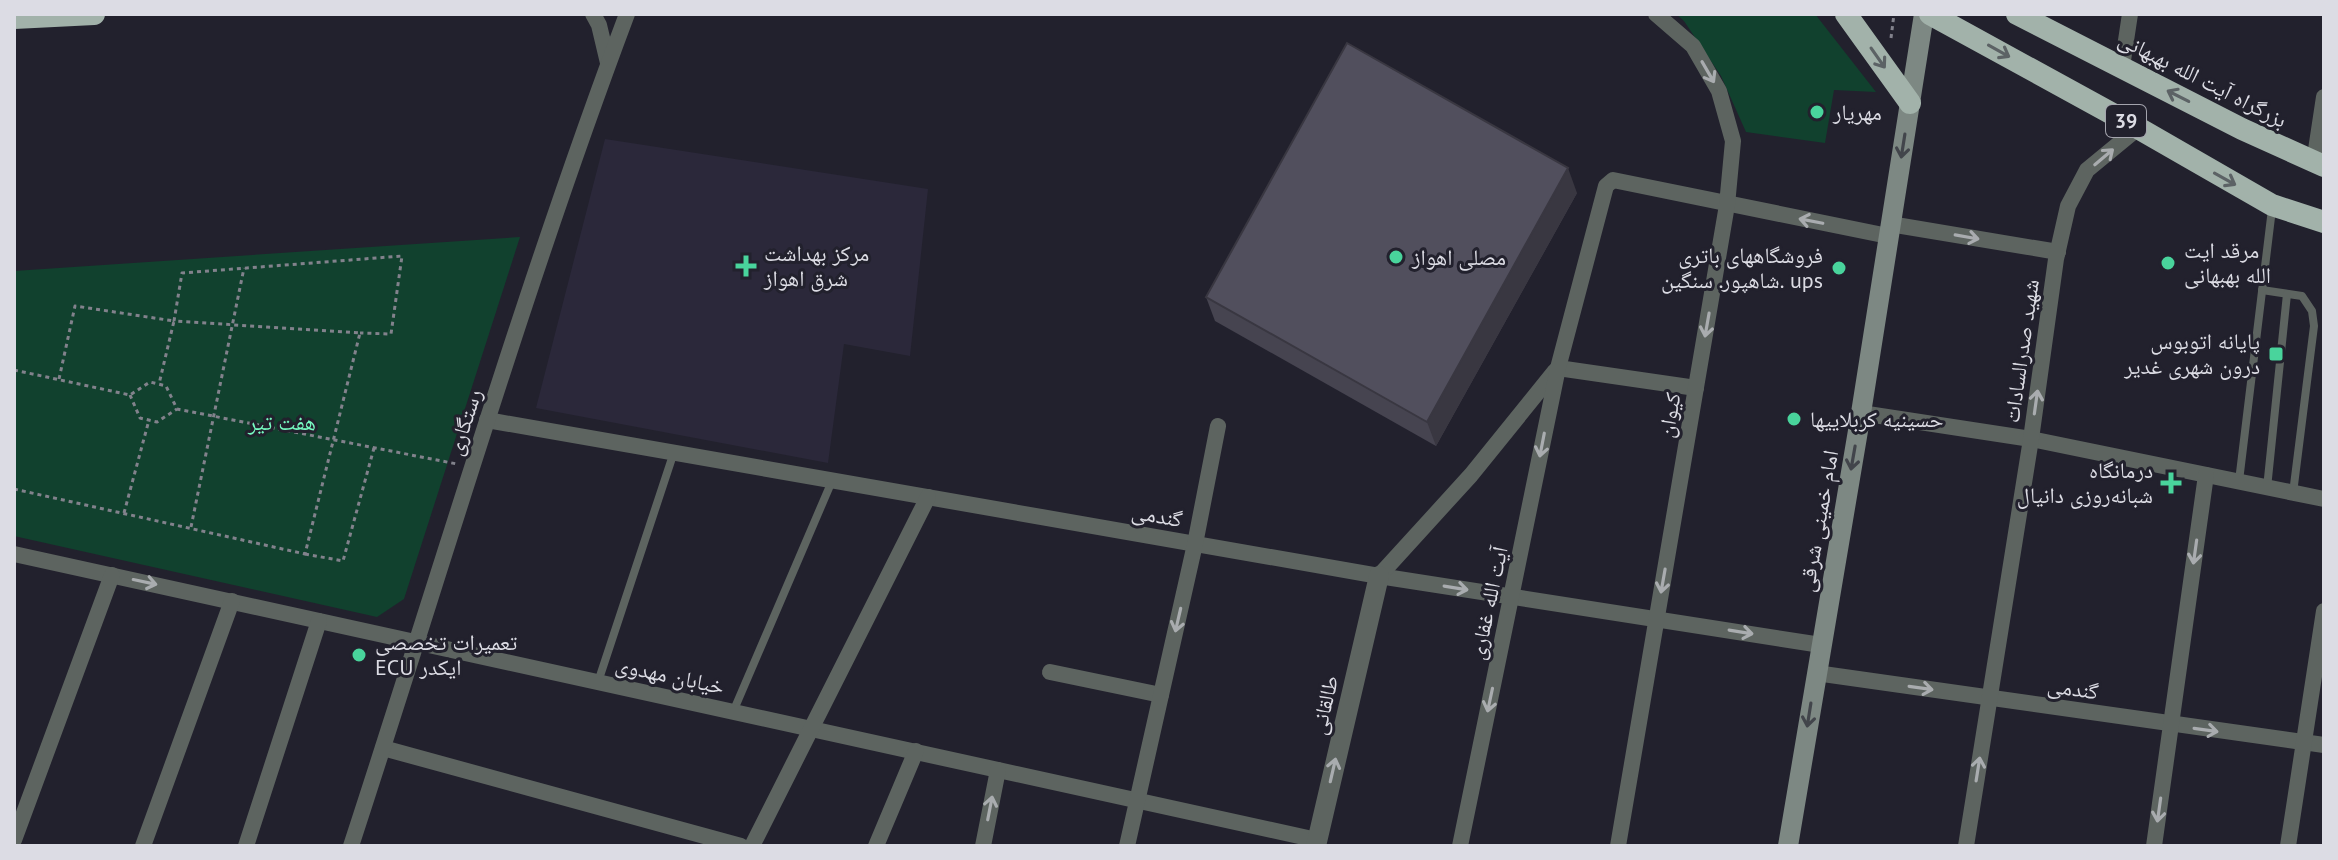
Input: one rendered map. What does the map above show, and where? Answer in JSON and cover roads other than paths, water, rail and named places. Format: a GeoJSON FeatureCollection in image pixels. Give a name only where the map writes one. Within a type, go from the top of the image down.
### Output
{"type":"FeatureCollection","features":[{"type":"Feature","properties":{"kind":"highway"},"geometry":{"type":"LineString","coordinates":[[14,18],[94,14]]}},
{"type":"Feature","properties":{"kind":"highway"},"geometry":{"type":"LineString","coordinates":[[1846,14],[1910,103]]}},
{"type":"Feature","properties":{"kind":"highway","name":"39"},"geometry":{"type":"LineString","coordinates":[[1927,14],[2138,128],[2272,205],[2324,222]]}},
{"type":"Feature","properties":{"kind":"highway","name":"بزرگراه آیت الله بهبهانی"},"geometry":{"type":"LineString","coordinates":[[2017,14],[2319,165]]}},
{"type":"Feature","properties":{"kind":"highway"},"geometry":{"type":"LineString","coordinates":[[2052,14],[2095,54]]}},
{"type":"Feature","properties":{"kind":"main road","name":"امام خمینی شرقی"},"geometry":{"type":"LineString","coordinates":[[1788,846],[1927,14]]}},
{"type":"Feature","properties":{"kind":"street"},"geometry":{"type":"LineString","coordinates":[[593,14],[599,25],[608,64]]}},
{"type":"Feature","properties":{"kind":"street","name":"رستگاری"},"geometry":{"type":"LineString","coordinates":[[351,846],[487,420],[627,14]]}},
{"type":"Feature","properties":{"kind":"street","name":"کیوان"},"geometry":{"type":"LineString","coordinates":[[1618,846],[1727,205],[1733,141],[1719,91],[1693,46],[1656,14]]}},
{"type":"Feature","properties":{"kind":"street"},"geometry":{"type":"LineString","coordinates":[[2122,67],[2130,14]]}},
{"type":"Feature","properties":{"kind":"street"},"geometry":{"type":"LineString","coordinates":[[2319,165],[2324,97]]}},
{"type":"Feature","properties":{"kind":"street","name":"شهید صدرالسادات"},"geometry":{"type":"LineString","coordinates":[[1966,846],[2058,252],[2068,206],[2087,170],[2138,128]]}},
{"type":"Feature","properties":{"kind":"street","name":"آیت الله غفاری"},"geometry":{"type":"LineString","coordinates":[[1460,846],[1558,368],[1606,186],[1613,180],[1727,205]]}},
{"type":"Feature","properties":{"kind":"street"},"geometry":{"type":"LineString","coordinates":[[1727,205],[2058,252]]}},
{"type":"Feature","properties":{"kind":"street"},"geometry":{"type":"LineString","coordinates":[[1379,576],[1471,475],[1558,368],[1696,388]]}},
{"type":"Feature","properties":{"kind":"street"},"geometry":{"type":"LineString","coordinates":[[1861,413],[2031,439],[2324,499]]}},
{"type":"Feature","properties":{"kind":"street","name":"گندمی"},"geometry":{"type":"LineString","coordinates":[[487,420],[1379,576],[1821,645]]}},
{"type":"Feature","properties":{"kind":"street"},"geometry":{"type":"LineString","coordinates":[[1127,846],[1195,544],[1218,426]]}},
{"type":"Feature","properties":{"kind":"street"},"geometry":{"type":"LineString","coordinates":[[2154,846],[2206,475]]}},
{"type":"Feature","properties":{"kind":"street"},"geometry":{"type":"LineString","coordinates":[[752,846],[928,497]]}},
{"type":"Feature","properties":{"kind":"street","name":"خیابان مهدوی"},"geometry":{"type":"LineString","coordinates":[[14,554],[1137,800],[1316,843]]}},
{"type":"Feature","properties":{"kind":"street"},"geometry":{"type":"LineString","coordinates":[[14,840],[112,575]]}},
{"type":"Feature","properties":{"kind":"street","name":"طالقانی"},"geometry":{"type":"LineString","coordinates":[[1316,843],[1379,576]]}},
{"type":"Feature","properties":{"kind":"street"},"geometry":{"type":"LineString","coordinates":[[143,846],[232,601]]}},
{"type":"Feature","properties":{"kind":"street"},"geometry":{"type":"LineString","coordinates":[[2288,846],[2324,611]]}},
{"type":"Feature","properties":{"kind":"street"},"geometry":{"type":"LineString","coordinates":[[246,846],[319,621]]}},
{"type":"Feature","properties":{"kind":"street"},"geometry":{"type":"LineString","coordinates":[[1050,672],[1161,695]]}},
{"type":"Feature","properties":{"kind":"street","name":"گندمی"},"geometry":{"type":"LineString","coordinates":[[1816,673],[2324,745]]}},
{"type":"Feature","properties":{"kind":"street"},"geometry":{"type":"LineString","coordinates":[[383,748],[741,846]]}},
{"type":"Feature","properties":{"kind":"street"},"geometry":{"type":"LineString","coordinates":[[876,846],[916,751]]}},
{"type":"Feature","properties":{"kind":"street"},"geometry":{"type":"LineString","coordinates":[[983,846],[998,770]]}},
{"type":"Feature","properties":{"kind":"lane"},"geometry":{"type":"LineString","coordinates":[[2239,482],[2272,205]]}},
{"type":"Feature","properties":{"kind":"lane"},"geometry":{"type":"LineString","coordinates":[[2262,290],[2302,296],[2312,311],[2314,326],[2293,494]]}},
{"type":"Feature","properties":{"kind":"lane"},"geometry":{"type":"LineString","coordinates":[[2267,489],[2287,294]]}},
{"type":"Feature","properties":{"kind":"lane"},"geometry":{"type":"LineString","coordinates":[[598,682],[674,452]]}},
{"type":"Feature","properties":{"kind":"lane"},"geometry":{"type":"LineString","coordinates":[[733,712],[832,480]]}},
{"type":"Feature","properties":{"kind":"place","name":"مهریار"},"geometry":{"type":"Point","coordinates":[1817,112]}},
{"type":"Feature","properties":{"kind":"place","name":"مصلی اهواز"},"geometry":{"type":"Point","coordinates":[1396,257]}},
{"type":"Feature","properties":{"kind":"place","name":"مرقد ایت الله بهبهانی"},"geometry":{"type":"Point","coordinates":[2168,263]}},
{"type":"Feature","properties":{"kind":"place","name":"مرکز بهداشت شرق اهواز"},"geometry":{"type":"Point","coordinates":[746,266]}},
{"type":"Feature","properties":{"kind":"place","name":"فروشگاههای باتری شاهپور. سنگین. ups"},"geometry":{"type":"Point","coordinates":[1839,268]}},
{"type":"Feature","properties":{"kind":"place","name":"پایانه اتوبوس درون شهری غدیر"},"geometry":{"type":"Point","coordinates":[2276,354]}},
{"type":"Feature","properties":{"kind":"place","name":"حسینیه کربلاییها"},"geometry":{"type":"Point","coordinates":[1794,419]}},
{"type":"Feature","properties":{"kind":"place","name":"درمانگاه شبانه‌روزی دانیال"},"geometry":{"type":"Point","coordinates":[2171,483]}},
{"type":"Feature","properties":{"kind":"place","name":"تعمیرات تخصصی ECU ایکدر"},"geometry":{"type":"Point","coordinates":[359,655]}},
{"type":"Feature","properties":{"kind":"park label","name":"هفت تیر"},"geometry":{"type":"Point","coordinates":[282,422]}}]}
